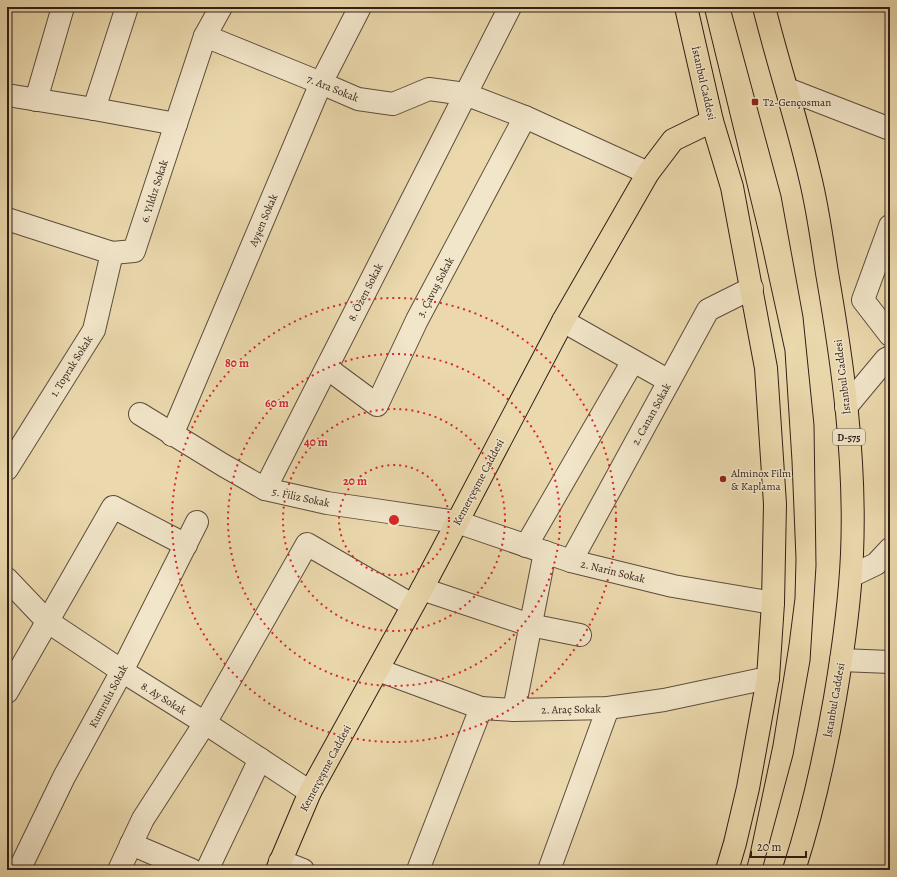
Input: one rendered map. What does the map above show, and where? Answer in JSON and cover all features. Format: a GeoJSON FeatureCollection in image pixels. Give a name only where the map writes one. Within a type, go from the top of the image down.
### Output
{"type":"FeatureCollection","features":[{"type":"Feature","properties":{"kind":"main road","name":"İstanbul Caddesi"},"geometry":{"type":"LineString","coordinates":[[686,7],[712,121],[732,187],[752,288],[766,368],[775,504],[773,603],[768,678],[748,788],[727,870]]}},
{"type":"Feature","properties":{"kind":"main road","name":"İstanbul Caddesi"},"geometry":{"type":"LineString","coordinates":[[764,7],[800,133],[811,179],[835,318],[846,407],[851,464],[851,576],[841,660],[826,749],[794,870]]}},
{"type":"Feature","properties":{"kind":"main road","name":"Kemerçeşme Caddesi"},"geometry":{"type":"LineString","coordinates":[[278,866],[310,792],[378,670],[563,321],[648,174],[673,140],[712,121]]}},
{"type":"Feature","properties":{"kind":"street"},"geometry":{"type":"LineString","coordinates":[[36,100],[63,7]]}},
{"type":"Feature","properties":{"kind":"street"},"geometry":{"type":"LineString","coordinates":[[94,109],[127,7]]}},
{"type":"Feature","properties":{"kind":"street","name":"6. Yıldız Sokak"},"geometry":{"type":"LineString","coordinates":[[7,219],[112,253],[134,251],[205,36],[221,7]]}},
{"type":"Feature","properties":{"kind":"street","name":"Ayşen Sokak"},"geometry":{"type":"LineString","coordinates":[[172,435],[321,83],[360,7]]}},
{"type":"Feature","properties":{"kind":"street","name":"8. Özen Sokak"},"geometry":{"type":"LineString","coordinates":[[265,489],[510,7]]}},
{"type":"Feature","properties":{"kind":"street","name":"7. Ara Sokak"},"geometry":{"type":"LineString","coordinates":[[205,36],[358,99],[392,104],[429,89],[465,94],[526,118],[648,174]]}},
{"type":"Feature","properties":{"kind":"street"},"geometry":{"type":"LineString","coordinates":[[787,89],[890,128]]}},
{"type":"Feature","properties":{"kind":"street"},"geometry":{"type":"LineString","coordinates":[[7,95],[176,124]]}},
{"type":"Feature","properties":{"kind":"street","name":"3. Çavuş Sokak"},"geometry":{"type":"LineString","coordinates":[[326,368],[377,404],[417,320],[526,118]]}},
{"type":"Feature","properties":{"kind":"street"},"geometry":{"type":"LineString","coordinates":[[890,226],[863,300],[890,335]]}},
{"type":"Feature","properties":{"kind":"street","name":"1. Toprak Sokak"},"geometry":{"type":"LineString","coordinates":[[7,469],[94,330],[112,253]]}},
{"type":"Feature","properties":{"kind":"street","name":"2. Canan Sokak"},"geometry":{"type":"LineString","coordinates":[[571,561],[708,310],[752,288]]}},
{"type":"Feature","properties":{"kind":"street"},"geometry":{"type":"LineString","coordinates":[[563,321],[669,381]]}},
{"type":"Feature","properties":{"kind":"street"},"geometry":{"type":"LineString","coordinates":[[846,407],[886,359],[890,357]]}},
{"type":"Feature","properties":{"kind":"street"},"geometry":{"type":"LineString","coordinates":[[514,710],[530,625],[535,549],[633,361]]}},
{"type":"Feature","properties":{"kind":"street","name":"5. Filiz Sokak"},"geometry":{"type":"LineString","coordinates":[[140,414],[172,435],[265,489],[327,503],[457,522]]}},
{"type":"Feature","properties":{"kind":"street"},"geometry":{"type":"LineString","coordinates":[[7,692],[113,507],[186,545]]}},
{"type":"Feature","properties":{"kind":"street","name":"Kumrulu Sokak"},"geometry":{"type":"LineString","coordinates":[[20,870],[64,777],[122,671],[186,545],[196,522]]}},
{"type":"Feature","properties":{"kind":"street","name":"2. Narin Sokak"},"geometry":{"type":"LineString","coordinates":[[457,522],[571,561],[673,586],[773,603]]}},
{"type":"Feature","properties":{"kind":"street"},"geometry":{"type":"LineString","coordinates":[[119,870],[143,819],[206,723],[307,544],[417,597],[530,625],[580,635]]}},
{"type":"Feature","properties":{"kind":"street"},"geometry":{"type":"LineString","coordinates":[[851,576],[876,564],[890,549]]}},
{"type":"Feature","properties":{"kind":"street","name":"8. Ay Sokak"},"geometry":{"type":"LineString","coordinates":[[7,579],[47,621],[310,792]]}},
{"type":"Feature","properties":{"kind":"street"},"geometry":{"type":"LineString","coordinates":[[841,660],[890,662]]}},
{"type":"Feature","properties":{"kind":"street","name":"2. Araç Sokak"},"geometry":{"type":"LineString","coordinates":[[378,670],[481,708],[514,710],[608,708],[664,700],[768,678]]}},
{"type":"Feature","properties":{"kind":"street"},"geometry":{"type":"LineString","coordinates":[[418,870],[481,708]]}},
{"type":"Feature","properties":{"kind":"street"},"geometry":{"type":"LineString","coordinates":[[549,870],[608,708]]}},
{"type":"Feature","properties":{"kind":"street"},"geometry":{"type":"LineString","coordinates":[[207,870],[260,759]]}},
{"type":"Feature","properties":{"kind":"street"},"geometry":{"type":"LineString","coordinates":[[131,844],[192,870]]}},
{"type":"Feature","properties":{"kind":"street"},"geometry":{"type":"LineString","coordinates":[[278,866],[304,870]]}},
{"type":"Feature","properties":{"kind":"tram line"},"geometry":{"type":"LineString","coordinates":[[704,7],[762,246],[785,351],[792,461],[796,559],[795,598],[773,745],[746,870]]}},
{"type":"Feature","properties":{"kind":"tram line"},"geometry":{"type":"LineString","coordinates":[[730,7],[781,196],[803,317],[814,425],[816,566],[810,661],[793,755],[762,870]]}},
{"type":"Feature","properties":{"kind":"place","name":"T2-Gençosman"},"geometry":{"type":"Point","coordinates":[755,102]}},
{"type":"Feature","properties":{"kind":"place","name":"Alminox Film & Kaplama"},"geometry":{"type":"Point","coordinates":[723,479]}}]}
